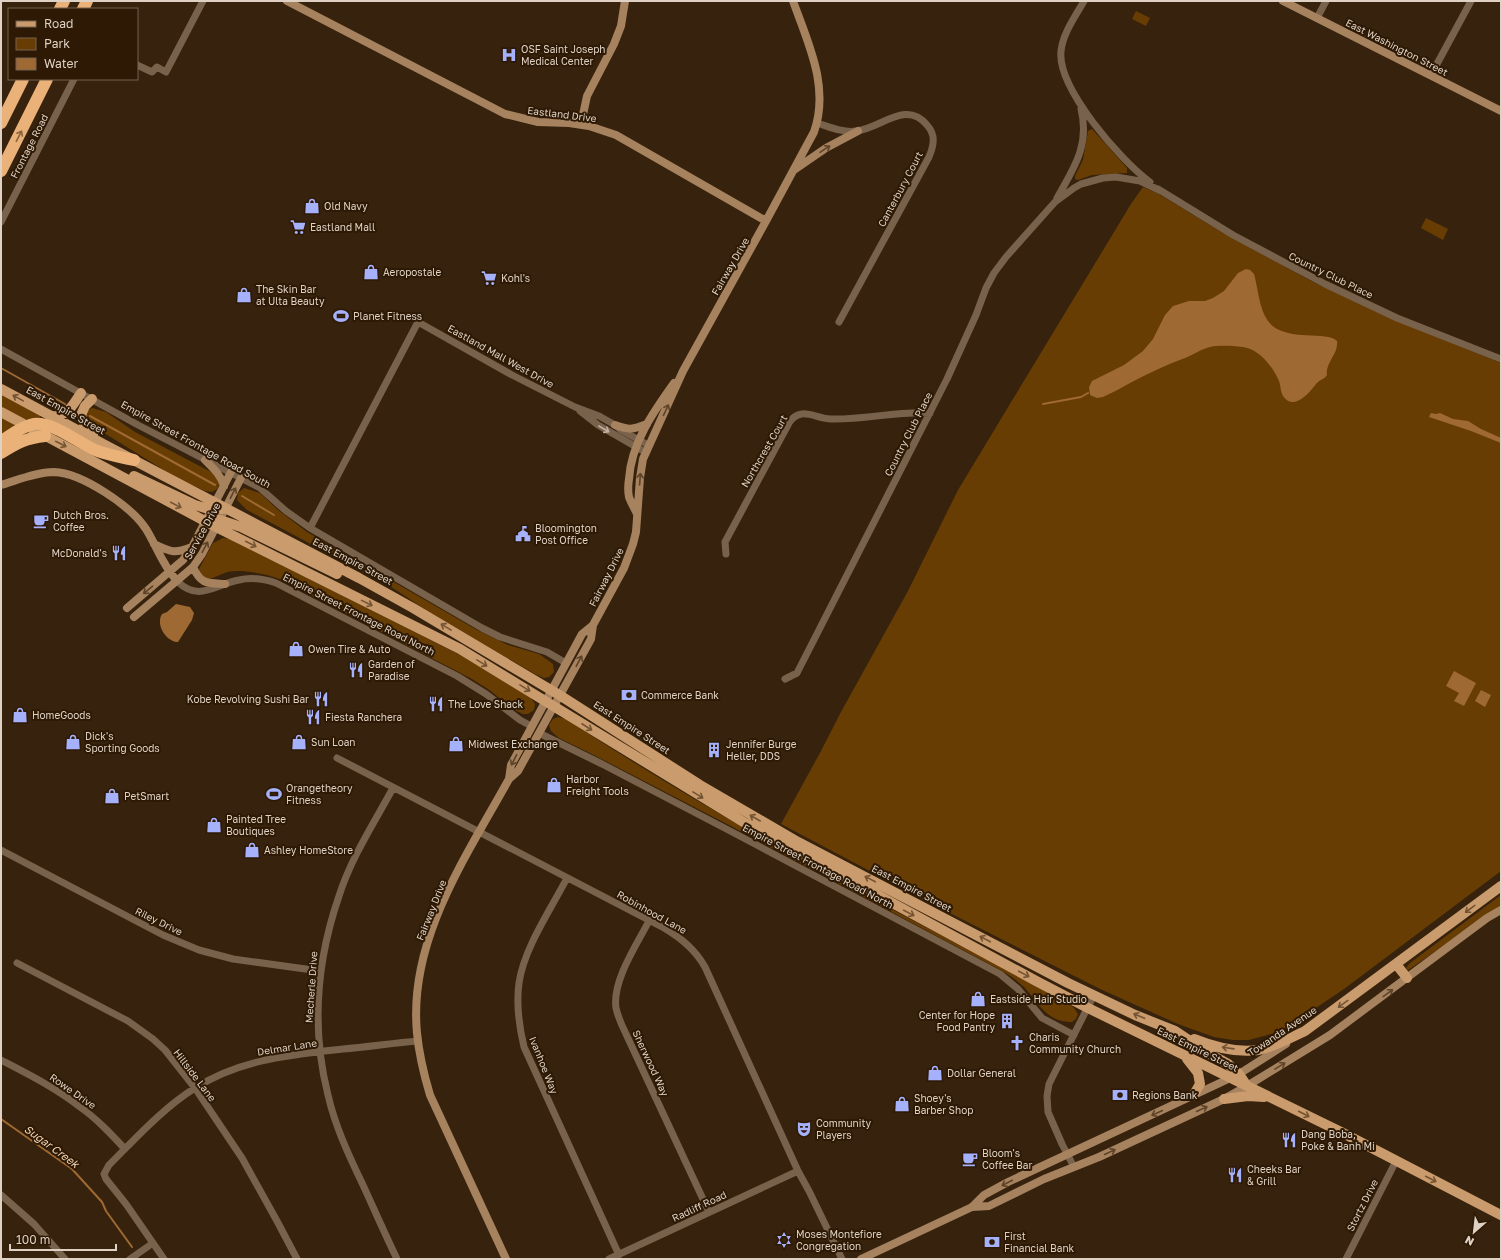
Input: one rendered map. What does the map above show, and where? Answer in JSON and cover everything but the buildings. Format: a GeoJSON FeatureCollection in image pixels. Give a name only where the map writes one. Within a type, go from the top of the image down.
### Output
{"type":"FeatureCollection","features":[{"type":"Feature","properties":{"kind":"highway"},"geometry":{"type":"LineString","coordinates":[[1,123],[22,80]]}},
{"type":"Feature","properties":{"kind":"highway"},"geometry":{"type":"LineString","coordinates":[[1,171],[46,80]]}},
{"type":"Feature","properties":{"kind":"highway"},"geometry":{"type":"LineString","coordinates":[[1,441],[26,426],[34,424],[46,425],[96,450],[134,460]]}},
{"type":"Feature","properties":{"kind":"highway"},"geometry":{"type":"LineString","coordinates":[[1,452],[32,437],[45,436]]}},
{"type":"Feature","properties":{"kind":"main road","name":"Eastland Drive"},"geometry":{"type":"LineString","coordinates":[[287,1],[505,114],[538,122],[581,124],[603,130],[625,140],[766,221]]}},
{"type":"Feature","properties":{"kind":"main road"},"geometry":{"type":"LineString","coordinates":[[581,124],[587,96],[614,44],[621,26],[625,1]]}},
{"type":"Feature","properties":{"kind":"main road","name":"Fairway Drive"},"geometry":{"type":"LineString","coordinates":[[509,779],[511,765],[532,726],[550,703],[561,696],[591,639],[593,625],[630,555],[636,532],[641,468],[647,449],[666,411],[683,371],[809,143],[817,123],[820,105],[819,79],[815,63],[793,1]]}},
{"type":"Feature","properties":{"kind":"main road","name":"East Washington Street"},"geometry":{"type":"LineString","coordinates":[[1284,1],[1501,111]]}},
{"type":"Feature","properties":{"kind":"main road"},"geometry":{"type":"LineString","coordinates":[[794,170],[826,148],[858,131]]}},
{"type":"Feature","properties":{"kind":"main road","name":"Fairway Drive"},"geometry":{"type":"LineString","coordinates":[[638,514],[629,497],[628,488],[631,464],[638,444],[657,406],[683,371]]}},
{"type":"Feature","properties":{"kind":"main road","name":"East Empire Street"},"geometry":{"type":"LineString","coordinates":[[1,388],[52,417],[134,460],[214,506],[226,509],[359,578],[413,608],[561,696],[700,785],[758,820],[1094,995],[1136,1015],[1175,1031],[1208,1053],[1228,1064],[1234,1076]]}},
{"type":"Feature","properties":{"kind":"main road"},"geometry":{"type":"LineString","coordinates":[[52,417],[62,415],[68,411],[81,393]]}},
{"type":"Feature","properties":{"kind":"main road"},"geometry":{"type":"LineString","coordinates":[[92,399],[85,406],[82,412],[82,423],[88,431],[103,444]]}},
{"type":"Feature","properties":{"kind":"main road","name":"East Empire Street"},"geometry":{"type":"LineString","coordinates":[[1,412],[206,521],[218,523],[460,649],[699,796],[767,836],[1088,1008],[1184,1055],[1234,1076],[1247,1086],[1501,1215]]}},
{"type":"Feature","properties":{"kind":"main road"},"geometry":{"type":"LineString","coordinates":[[615,425],[628,430],[636,429],[647,424]]}},
{"type":"Feature","properties":{"kind":"main road"},"geometry":{"type":"LineString","coordinates":[[205,460],[221,477],[224,486]]}},
{"type":"Feature","properties":{"kind":"main road"},"geometry":{"type":"LineString","coordinates":[[111,471],[122,471],[195,505],[205,508],[214,506]]}},
{"type":"Feature","properties":{"kind":"main road","name":"Empire Street Frontage Road North"},"geometry":{"type":"LineString","coordinates":[[1,485],[45,473],[55,472],[69,474],[88,483],[123,504],[141,521],[170,572],[178,581]]}},
{"type":"Feature","properties":{"kind":"main road","name":"Service Drive"},"geometry":{"type":"LineString","coordinates":[[126,608],[183,560],[192,547],[231,472]]}},
{"type":"Feature","properties":{"kind":"main road","name":"Service Drive"},"geometry":{"type":"LineString","coordinates":[[134,617],[193,567],[202,554],[241,478]]}},
{"type":"Feature","properties":{"kind":"main road"},"geometry":{"type":"LineString","coordinates":[[218,523],[241,527],[341,576],[359,578]]}},
{"type":"Feature","properties":{"kind":"main road"},"geometry":{"type":"LineString","coordinates":[[154,544],[168,551],[178,552],[192,547]]}},
{"type":"Feature","properties":{"kind":"main road"},"geometry":{"type":"LineString","coordinates":[[193,567],[200,580],[207,583],[225,584]]}},
{"type":"Feature","properties":{"kind":"main road","name":"Fairway Drive"},"geometry":{"type":"LineString","coordinates":[[506,1259],[430,1095],[422,1068],[416,1025],[419,976],[429,937],[452,882],[509,779],[518,771],[539,733],[550,703],[551,690],[582,634],[593,625]]}},
{"type":"Feature","properties":{"kind":"main road","name":"Towanda Avenue"},"geometry":{"type":"LineString","coordinates":[[861,1259],[972,1207],[984,1195],[1234,1076],[1305,1031],[1501,886]]}},
{"type":"Feature","properties":{"kind":"main road","name":"Towanda Avenue"},"geometry":{"type":"LineString","coordinates":[[972,1207],[989,1206],[1044,1179],[1074,1167],[1224,1099],[1330,1035],[1487,918],[1501,910]]}},
{"type":"Feature","properties":{"kind":"main road"},"geometry":{"type":"LineString","coordinates":[[1396,964],[1407,978]]}},
{"type":"Feature","properties":{"kind":"main road"},"geometry":{"type":"LineString","coordinates":[[1175,1031],[1226,1049],[1258,1050],[1273,1046],[1305,1031]]}},
{"type":"Feature","properties":{"kind":"main road"},"geometry":{"type":"LineString","coordinates":[[1184,1055],[1198,1073],[1200,1084],[1193,1096]]}},
{"type":"Feature","properties":{"kind":"main road"},"geometry":{"type":"LineString","coordinates":[[1224,1099],[1248,1096],[1269,1097]]}},
{"type":"Feature","properties":{"kind":"street"},"geometry":{"type":"LineString","coordinates":[[138,65],[152,72],[157,67],[166,72],[203,1]]}},
{"type":"Feature","properties":{"kind":"street","name":"Country Club Place"},"geometry":{"type":"LineString","coordinates":[[1084,1],[1065,36],[1061,52],[1064,72],[1080,103],[1093,122],[1116,151],[1143,178],[1161,191],[1233,235],[1325,284],[1397,318],[1501,358]]}},
{"type":"Feature","properties":{"kind":"street"},"geometry":{"type":"LineString","coordinates":[[1317,18],[1326,1]]}},
{"type":"Feature","properties":{"kind":"street"},"geometry":{"type":"LineString","coordinates":[[1431,75],[1471,1]]}},
{"type":"Feature","properties":{"kind":"street","name":"Frontage Road"},"geometry":{"type":"LineString","coordinates":[[1,222],[73,80]]}},
{"type":"Feature","properties":{"kind":"street","name":"Country Club Place"},"geometry":{"type":"LineString","coordinates":[[1055,202],[1076,166],[1082,147],[1084,130],[1080,103]]}},
{"type":"Feature","properties":{"kind":"street","name":"Canterbury Court"},"geometry":{"type":"LineString","coordinates":[[817,123],[847,132],[858,131],[896,116],[908,114],[917,117],[928,126],[933,134],[933,144],[929,157],[839,322]]}},
{"type":"Feature","properties":{"kind":"street","name":"Country Club Place"},"geometry":{"type":"LineString","coordinates":[[785,679],[797,673],[956,361],[976,316],[986,288],[994,273],[1024,235],[1055,202],[1081,184],[1103,178],[1116,178],[1140,181],[1161,191]]}},
{"type":"Feature","properties":{"kind":"street","name":"Eastland Mall West Drive"},"geometry":{"type":"LineString","coordinates":[[310,528],[418,322],[512,375],[575,407],[599,416],[615,425],[638,444]]}},
{"type":"Feature","properties":{"kind":"street","name":"Empire Street Frontage Road South"},"geometry":{"type":"LineString","coordinates":[[1,349],[205,460],[231,472],[266,493],[286,511],[310,528],[482,628],[500,637],[547,652],[566,663]]}},
{"type":"Feature","properties":{"kind":"street","name":"Eastland Mall West Drive"},"geometry":{"type":"LineString","coordinates":[[575,407],[598,425],[647,449]]}},
{"type":"Feature","properties":{"kind":"street","name":"Northcrest Court"},"geometry":{"type":"LineString","coordinates":[[726,554],[725,542],[790,423],[796,416],[804,413],[832,420],[914,412],[930,413]]}},
{"type":"Feature","properties":{"kind":"street","name":"Empire Street Frontage Road North"},"geometry":{"type":"LineString","coordinates":[[178,581],[186,588],[202,592],[238,580],[268,580],[285,587],[457,676],[486,694],[520,720],[532,726]]}},
{"type":"Feature","properties":{"kind":"street","name":"Empire Street Frontage Road North"},"geometry":{"type":"LineString","coordinates":[[539,733],[727,829],[1000,974],[1018,989],[1042,1018],[1074,1035]]}},
{"type":"Feature","properties":{"kind":"street","name":"Robinhood Lane"},"geometry":{"type":"LineString","coordinates":[[337,758],[649,921],[684,941],[696,953],[703,963],[798,1171],[842,1259]]}},
{"type":"Feature","properties":{"kind":"street","name":"Mecherle Drive"},"geometry":{"type":"LineString","coordinates":[[392,788],[347,874],[339,895],[327,936],[320,971],[318,1013],[319,1052],[328,1096],[347,1152],[397,1259]]}},
{"type":"Feature","properties":{"kind":"street","name":"Riley Drive"},"geometry":{"type":"LineString","coordinates":[[1,850],[162,935],[198,950],[233,959],[320,971]]}},
{"type":"Feature","properties":{"kind":"street","name":"Ivanhoe Way"},"geometry":{"type":"LineString","coordinates":[[567,878],[530,948],[522,969],[519,983],[518,1019],[524,1047],[619,1255]]}},
{"type":"Feature","properties":{"kind":"street","name":"Sherwood Way"},"geometry":{"type":"LineString","coordinates":[[649,921],[626,966],[618,987],[616,1007],[626,1034],[709,1212]]}},
{"type":"Feature","properties":{"kind":"street","name":"Hillside Lane"},"geometry":{"type":"LineString","coordinates":[[18,963],[128,1021],[165,1050],[195,1088],[253,1176],[296,1259]]}},
{"type":"Feature","properties":{"kind":"street"},"geometry":{"type":"LineString","coordinates":[[1074,1167],[1048,1112],[1047,1096],[1049,1084],[1094,995]]}},
{"type":"Feature","properties":{"kind":"street","name":"Delmar Lane"},"geometry":{"type":"LineString","coordinates":[[153,1243],[126,1204],[106,1179],[104,1174],[109,1164],[166,1110],[195,1088],[237,1067],[259,1060],[418,1041]]}},
{"type":"Feature","properties":{"kind":"street","name":"Rowe Drive"},"geometry":{"type":"LineString","coordinates":[[1,1060],[66,1096],[91,1115],[125,1149]]}},
{"type":"Feature","properties":{"kind":"street","name":"Stortz Drive"},"geometry":{"type":"LineString","coordinates":[[1346,1259],[1396,1161]]}},
{"type":"Feature","properties":{"kind":"street","name":"Radliff Road"},"geometry":{"type":"LineString","coordinates":[[610,1259],[798,1171]]}},
{"type":"Feature","properties":{"kind":"street"},"geometry":{"type":"LineString","coordinates":[[1,1195],[34,1224],[64,1259]]}},
{"type":"Feature","properties":{"kind":"street"},"geometry":{"type":"LineString","coordinates":[[130,1259],[153,1243],[164,1259]]}},
{"type":"Feature","properties":{"kind":"green space"},"geometry":{"type":"Polygon","coordinates":[[[1136,11],[1150,18],[1146,26],[1132,19],[1136,11]]]}},
{"type":"Feature","properties":{"kind":"green space"},"geometry":{"type":"Polygon","coordinates":[[[1092,129],[1127,168],[1127,173],[1092,175],[1078,180],[1075,179],[1083,160],[1088,131],[1092,129]]]}},
{"type":"Feature","properties":{"kind":"green space"},"geometry":{"type":"Polygon","coordinates":[[[1143,187],[1157,193],[1223,233],[1313,282],[1383,315],[1501,363],[1501,871],[1344,989],[1292,1024],[1275,1033],[1249,1040],[1233,1040],[1214,1037],[1178,1024],[1100,989],[940,908],[781,824],[908,591],[958,490],[1131,204],[1143,187]]]}},
{"type":"Feature","properties":{"kind":"green space"},"geometry":{"type":"Polygon","coordinates":[[[1426,218],[1448,229],[1443,240],[1421,228],[1426,218]]]}},
{"type":"Feature","properties":{"kind":"green space"},"geometry":{"type":"Polygon","coordinates":[[[1,393],[41,415],[39,419],[23,419],[1,407],[1,393]]]}},
{"type":"Feature","properties":{"kind":"green space"},"geometry":{"type":"Polygon","coordinates":[[[92,408],[106,412],[135,432],[211,472],[220,483],[217,489],[212,492],[205,491],[172,475],[88,423],[85,415],[87,411],[92,408]]]}},
{"type":"Feature","properties":{"kind":"green space"},"geometry":{"type":"Polygon","coordinates":[[[1,417],[14,426],[1,434],[1,417]]]}},
{"type":"Feature","properties":{"kind":"green space"},"geometry":{"type":"Polygon","coordinates":[[[244,488],[260,493],[278,510],[307,532],[477,630],[508,645],[539,654],[553,664],[554,672],[549,677],[544,678],[535,674],[429,612],[390,586],[247,510],[237,500],[238,493],[244,488]]]}},
{"type":"Feature","properties":{"kind":"green space"},"geometry":{"type":"Polygon","coordinates":[[[223,538],[230,539],[462,656],[531,698],[535,704],[534,710],[528,714],[523,714],[515,710],[488,689],[472,679],[280,579],[268,575],[233,571],[207,579],[199,573],[199,569],[213,543],[223,538]]]}},
{"type":"Feature","properties":{"kind":"green space"},"geometry":{"type":"Polygon","coordinates":[[[558,717],[566,719],[627,758],[750,831],[876,901],[1067,1002],[1078,1014],[1076,1019],[1072,1022],[1056,1019],[1039,1006],[1022,985],[1004,972],[729,825],[559,738],[551,731],[549,725],[553,719],[558,717]]]}},
{"type":"Feature","properties":{"kind":"green space"},"geometry":{"type":"Polygon","coordinates":[[[1501,895],[1501,907],[1408,970],[1406,968],[1410,963],[1501,895]]]}},
{"type":"Feature","properties":{"kind":"water"},"geometry":{"type":"Polygon","coordinates":[[[1246,269],[1250,270],[1254,274],[1263,311],[1268,321],[1275,328],[1294,334],[1324,336],[1337,341],[1336,350],[1328,366],[1327,375],[1325,378],[1317,382],[1306,396],[1297,401],[1292,402],[1287,400],[1282,394],[1279,381],[1269,364],[1260,355],[1249,348],[1222,346],[1203,349],[1150,373],[1103,397],[1097,398],[1090,395],[1089,387],[1092,381],[1124,365],[1143,351],[1153,339],[1165,315],[1173,306],[1189,301],[1205,301],[1213,298],[1224,291],[1238,273],[1246,269]]]}},
{"type":"Feature","properties":{"kind":"water"},"geometry":{"type":"Polygon","coordinates":[[[1431,413],[1440,413],[1453,419],[1468,421],[1501,438],[1501,443],[1429,417],[1431,413]]]}},
{"type":"Feature","properties":{"kind":"water"},"geometry":{"type":"Polygon","coordinates":[[[176,604],[190,607],[194,613],[192,620],[178,642],[166,636],[160,623],[162,614],[167,612],[176,604]]]}},
{"type":"Feature","properties":{"kind":"water"},"geometry":{"type":"Polygon","coordinates":[[[1454,671],[1476,683],[1464,706],[1454,701],[1459,693],[1446,686],[1454,671]]]}},
{"type":"Feature","properties":{"kind":"water"},"geometry":{"type":"Polygon","coordinates":[[[1481,690],[1491,695],[1485,707],[1475,701],[1481,690]]]}},
{"type":"Feature","properties":{"kind":"waterway"},"geometry":{"type":"LineString","coordinates":[[1,368],[65,404]]}},
{"type":"Feature","properties":{"kind":"waterway"},"geometry":{"type":"LineString","coordinates":[[1043,404],[1081,397],[1088,393]]}},
{"type":"Feature","properties":{"kind":"waterway"},"geometry":{"type":"LineString","coordinates":[[90,416],[215,485]]}},
{"type":"Feature","properties":{"kind":"waterway"},"geometry":{"type":"LineString","coordinates":[[242,496],[274,515]]}},
{"type":"Feature","properties":{"kind":"waterway","name":"Sugar Creek"},"geometry":{"type":"LineString","coordinates":[[1,1119],[72,1169],[102,1202],[106,1211],[132,1247]]}},
{"type":"Feature","properties":{"kind":"place","name":"OSF Saint Joseph Medical Center"},"geometry":{"type":"Point","coordinates":[509,55]}},
{"type":"Feature","properties":{"kind":"place","name":"Old Navy"},"geometry":{"type":"Point","coordinates":[312,206]}},
{"type":"Feature","properties":{"kind":"place","name":"Eastland Mall"},"geometry":{"type":"Point","coordinates":[298,227]}},
{"type":"Feature","properties":{"kind":"place","name":"Aeropostale"},"geometry":{"type":"Point","coordinates":[371,272]}},
{"type":"Feature","properties":{"kind":"place","name":"Kohl's"},"geometry":{"type":"Point","coordinates":[489,278]}},
{"type":"Feature","properties":{"kind":"place","name":"The Skin Bar at Ulta Beauty"},"geometry":{"type":"Point","coordinates":[244,295]}},
{"type":"Feature","properties":{"kind":"place","name":"Planet Fitness"},"geometry":{"type":"Point","coordinates":[341,316]}},
{"type":"Feature","properties":{"kind":"place","name":"Dutch Bros. Coffee"},"geometry":{"type":"Point","coordinates":[41,521]}},
{"type":"Feature","properties":{"kind":"place","name":"Bloomington Post Office"},"geometry":{"type":"Point","coordinates":[523,534]}},
{"type":"Feature","properties":{"kind":"place","name":"McDonald's"},"geometry":{"type":"Point","coordinates":[119,553]}},
{"type":"Feature","properties":{"kind":"place","name":"Owen Tire & Auto"},"geometry":{"type":"Point","coordinates":[296,649]}},
{"type":"Feature","properties":{"kind":"place","name":"Garden of Paradise"},"geometry":{"type":"Point","coordinates":[356,670]}},
{"type":"Feature","properties":{"kind":"place","name":"Commerce Bank"},"geometry":{"type":"Point","coordinates":[629,695]}},
{"type":"Feature","properties":{"kind":"place","name":"Kobe Revolving Sushi Bar"},"geometry":{"type":"Point","coordinates":[321,699]}},
{"type":"Feature","properties":{"kind":"place","name":"The Love Shack"},"geometry":{"type":"Point","coordinates":[436,704]}},
{"type":"Feature","properties":{"kind":"place","name":"HomeGoods"},"geometry":{"type":"Point","coordinates":[20,715]}},
{"type":"Feature","properties":{"kind":"place","name":"Fiesta Ranchera"},"geometry":{"type":"Point","coordinates":[313,717]}},
{"type":"Feature","properties":{"kind":"place","name":"Dick's Sporting Goods"},"geometry":{"type":"Point","coordinates":[73,742]}},
{"type":"Feature","properties":{"kind":"place","name":"Sun Loan"},"geometry":{"type":"Point","coordinates":[299,742]}},
{"type":"Feature","properties":{"kind":"place","name":"Midwest Exchange"},"geometry":{"type":"Point","coordinates":[456,744]}},
{"type":"Feature","properties":{"kind":"place","name":"Jennifer Burge Heller, DDS"},"geometry":{"type":"Point","coordinates":[714,750]}},
{"type":"Feature","properties":{"kind":"place","name":"Harbor Freight Tools"},"geometry":{"type":"Point","coordinates":[554,785]}},
{"type":"Feature","properties":{"kind":"place","name":"Orangetheory Fitness"},"geometry":{"type":"Point","coordinates":[274,794]}},
{"type":"Feature","properties":{"kind":"place","name":"PetSmart"},"geometry":{"type":"Point","coordinates":[112,796]}},
{"type":"Feature","properties":{"kind":"place","name":"Painted Tree Boutiques"},"geometry":{"type":"Point","coordinates":[214,825]}},
{"type":"Feature","properties":{"kind":"place","name":"Ashley HomeStore"},"geometry":{"type":"Point","coordinates":[252,850]}},
{"type":"Feature","properties":{"kind":"place","name":"Eastside Hair Studio"},"geometry":{"type":"Point","coordinates":[978,999]}},
{"type":"Feature","properties":{"kind":"place","name":"Center for Hope Food Pantry"},"geometry":{"type":"Point","coordinates":[1007,1021]}},
{"type":"Feature","properties":{"kind":"place","name":"Charis Community Church"},"geometry":{"type":"Point","coordinates":[1017,1043]}},
{"type":"Feature","properties":{"kind":"place","name":"Dollar General"},"geometry":{"type":"Point","coordinates":[935,1073]}},
{"type":"Feature","properties":{"kind":"place","name":"Regions Bank"},"geometry":{"type":"Point","coordinates":[1120,1095]}},
{"type":"Feature","properties":{"kind":"place","name":"Shoey's Barber Shop"},"geometry":{"type":"Point","coordinates":[902,1104]}},
{"type":"Feature","properties":{"kind":"place","name":"Community Players"},"geometry":{"type":"Point","coordinates":[804,1129]}},
{"type":"Feature","properties":{"kind":"place","name":"Dang Boba, Poke & Banh Mi"},"geometry":{"type":"Point","coordinates":[1289,1140]}},
{"type":"Feature","properties":{"kind":"place","name":"Bloom's Coffee Bar"},"geometry":{"type":"Point","coordinates":[970,1159]}},
{"type":"Feature","properties":{"kind":"place","name":"Cheeks Bar & Grill"},"geometry":{"type":"Point","coordinates":[1235,1175]}},
{"type":"Feature","properties":{"kind":"place","name":"Moses Montefiore Congregation"},"geometry":{"type":"Point","coordinates":[784,1240]}},
{"type":"Feature","properties":{"kind":"place","name":"First Financial Bank"},"geometry":{"type":"Point","coordinates":[992,1242]}}]}
